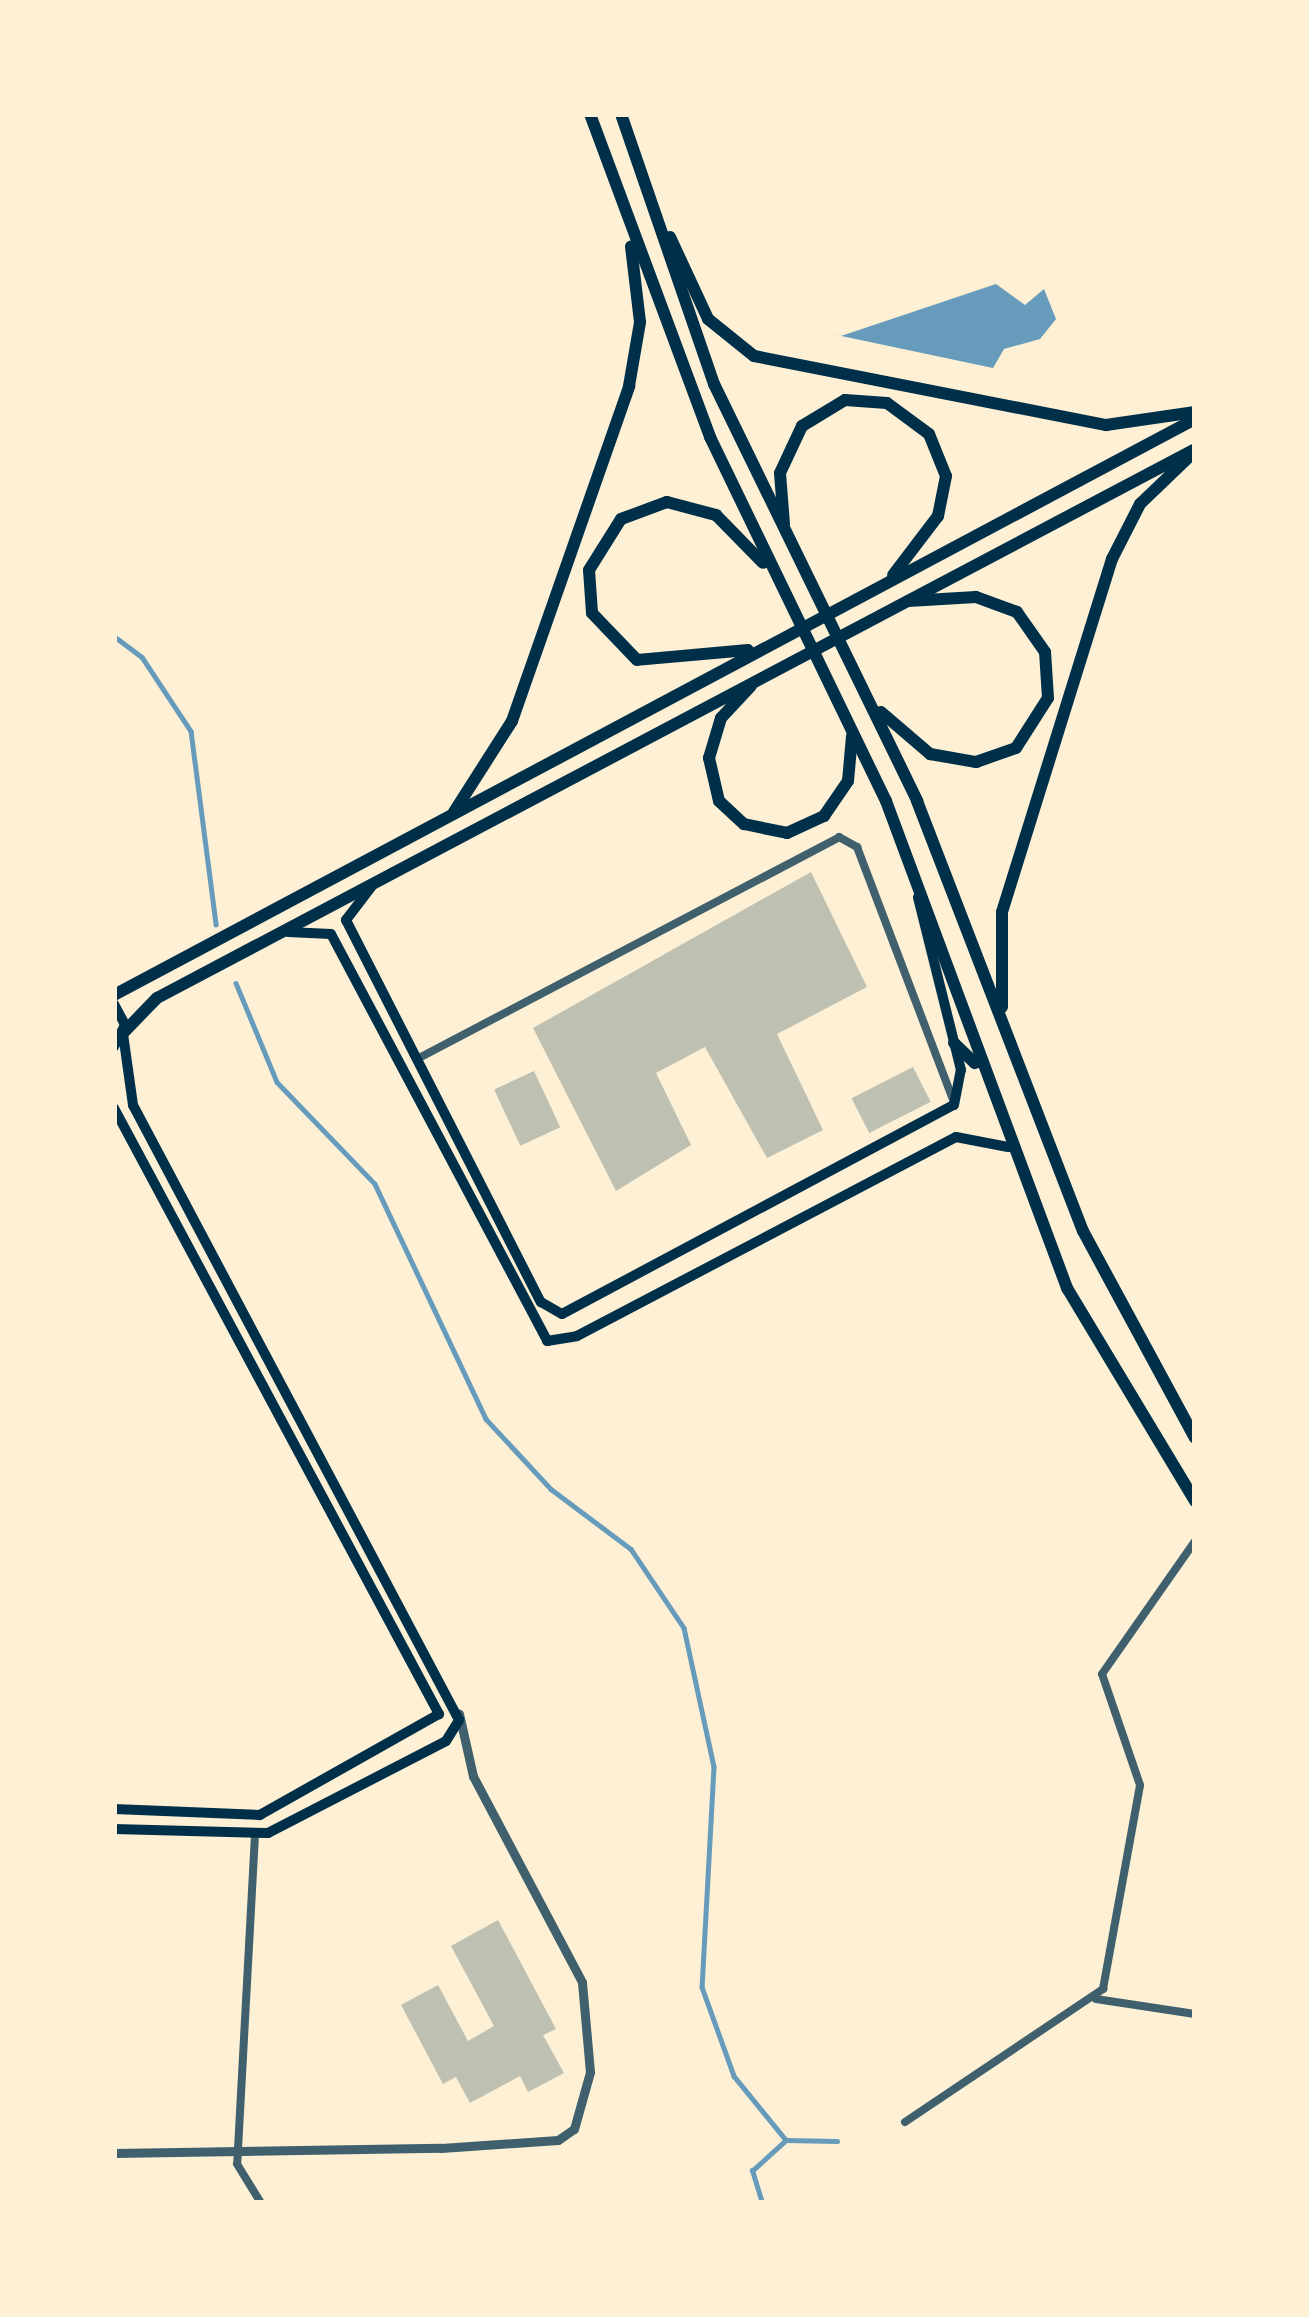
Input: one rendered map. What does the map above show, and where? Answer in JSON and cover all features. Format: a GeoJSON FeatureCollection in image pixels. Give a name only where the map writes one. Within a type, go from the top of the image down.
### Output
{"type":"FeatureCollection","features":[{"type":"Feature","properties":{"kind":"main road"},"geometry":{"type":"LineString","coordinates":[[590,114],[776,579],[849,723],[914,870],[1008,1147],[1107,1369],[1195,1502]]}},
{"type":"Feature","properties":{"kind":"main road"},"geometry":{"type":"LineString","coordinates":[[622,114],[714,385],[865,688],[1083,1231],[1195,1438]]}},
{"type":"Feature","properties":{"kind":"main road"},"geometry":{"type":"LineString","coordinates":[[644,181],[708,319],[754,356],[1106,425],[1195,416]]}},
{"type":"Feature","properties":{"kind":"main road"},"geometry":{"type":"LineString","coordinates":[[449,818],[512,721],[629,386],[640,301],[624,206]]}},
{"type":"Feature","properties":{"kind":"main road"},"geometry":{"type":"LineString","coordinates":[[805,573],[780,507],[792,440],[828,406],[887,403],[929,434],[946,476],[938,516],[886,583]]}},
{"type":"Feature","properties":{"kind":"main road"},"geometry":{"type":"LineString","coordinates":[[114,1829],[255,1835],[446,1741],[459,1712],[134,1106],[114,1000],[1195,416]]}},
{"type":"Feature","properties":{"kind":"main road"},"geometry":{"type":"LineString","coordinates":[[114,1047],[146,1004],[896,603],[1195,451]]}},
{"type":"Feature","properties":{"kind":"main road"},"geometry":{"type":"LineString","coordinates":[[1006,1031],[1002,912],[1105,580],[1140,504],[1195,451]]}},
{"type":"Feature","properties":{"kind":"main road"},"geometry":{"type":"LineString","coordinates":[[761,648],[680,664],[637,659],[592,613],[589,570],[621,519],[667,502],[716,515],[776,579]]}},
{"type":"Feature","properties":{"kind":"main road"},"geometry":{"type":"LineString","coordinates":[[865,688],[917,747],[965,762],[1016,748],[1048,698],[1046,652],[1008,606],[969,596],[896,603]]}},
{"type":"Feature","properties":{"kind":"main road"},"geometry":{"type":"LineString","coordinates":[[785,662],[734,701],[713,735],[710,777],[731,814],[788,833],[824,816],[848,781],[849,723]]}},
{"type":"Feature","properties":{"kind":"main road"},"geometry":{"type":"LineString","coordinates":[[378,879],[346,920],[550,1311],[575,1311],[954,1105],[954,1043],[914,870]]}},
{"type":"Feature","properties":{"kind":"main road"},"geometry":{"type":"LineString","coordinates":[[273,935],[332,934],[542,1338],[577,1336],[956,1137],[1008,1147]]}},
{"type":"Feature","properties":{"kind":"main road"},"geometry":{"type":"LineString","coordinates":[[954,1043],[980,1068]]}},
{"type":"Feature","properties":{"kind":"main road"},"geometry":{"type":"LineString","coordinates":[[114,1108],[438,1709],[433,1726],[267,1813],[114,1809]]}},
{"type":"Feature","properties":{"kind":"main road"},"geometry":{"type":"LineString","coordinates":[[722,1232],[734,1254]]}},
{"type":"Feature","properties":{"kind":"street"},"geometry":{"type":"LineString","coordinates":[[416,1059],[834,837],[857,847],[902,987],[954,1105]]}},
{"type":"Feature","properties":{"kind":"street"},"geometry":{"type":"LineString","coordinates":[[1095,1999],[1140,1785],[1102,1674],[1195,1541]]}},
{"type":"Feature","properties":{"kind":"street"},"geometry":{"type":"LineString","coordinates":[[114,2153],[520,2144],[565,2138],[579,2123],[590,2049],[578,1967],[473,1776],[459,1712]]}},
{"type":"Feature","properties":{"kind":"street"},"geometry":{"type":"LineString","coordinates":[[255,1835],[243,2150],[238,2168],[261,2203]]}},
{"type":"Feature","properties":{"kind":"street"},"geometry":{"type":"LineString","coordinates":[[905,2122],[1095,1999],[1195,2014]]}},
{"type":"Feature","properties":{"kind":"water"},"geometry":{"type":"Polygon","coordinates":[[[996,284],[1025,305],[1044,289],[1056,319],[1040,339],[1004,349],[993,368],[841,336],[996,284]]]}},
{"type":"Feature","properties":{"kind":"building"},"geometry":{"type":"Polygon","coordinates":[[[811,872],[867,987],[777,1034],[823,1130],[767,1158],[705,1047],[656,1073],[691,1145],[616,1191],[533,1028],[811,872]]]}},
{"type":"Feature","properties":{"kind":"building"},"geometry":{"type":"Polygon","coordinates":[[[913,1067],[931,1102],[869,1133],[852,1098],[913,1067]]]}},
{"type":"Feature","properties":{"kind":"building"},"geometry":{"type":"Polygon","coordinates":[[[534,1071],[560,1127],[520,1146],[494,1090],[534,1071]]]}},
{"type":"Feature","properties":{"kind":"building"},"geometry":{"type":"Polygon","coordinates":[[[498,1920],[556,2029],[543,2035],[564,2073],[528,2092],[520,2076],[470,2103],[456,2077],[443,2084],[401,2005],[438,1985],[468,2041],[494,2026],[451,1946],[498,1920]]]}},
{"type":"Feature","properties":{"kind":"waterway"},"geometry":{"type":"LineString","coordinates":[[114,636],[142,657],[191,731],[216,924]]}},
{"type":"Feature","properties":{"kind":"waterway"},"geometry":{"type":"LineString","coordinates":[[236,983],[277,1082],[375,1184],[486,1419],[551,1489],[631,1549],[684,1628],[714,1767],[702,1987],[734,2076],[786,2140],[837,2141]]}},
{"type":"Feature","properties":{"kind":"waterway"},"geometry":{"type":"LineString","coordinates":[[762,2203],[752,2171],[786,2140]]}}]}
